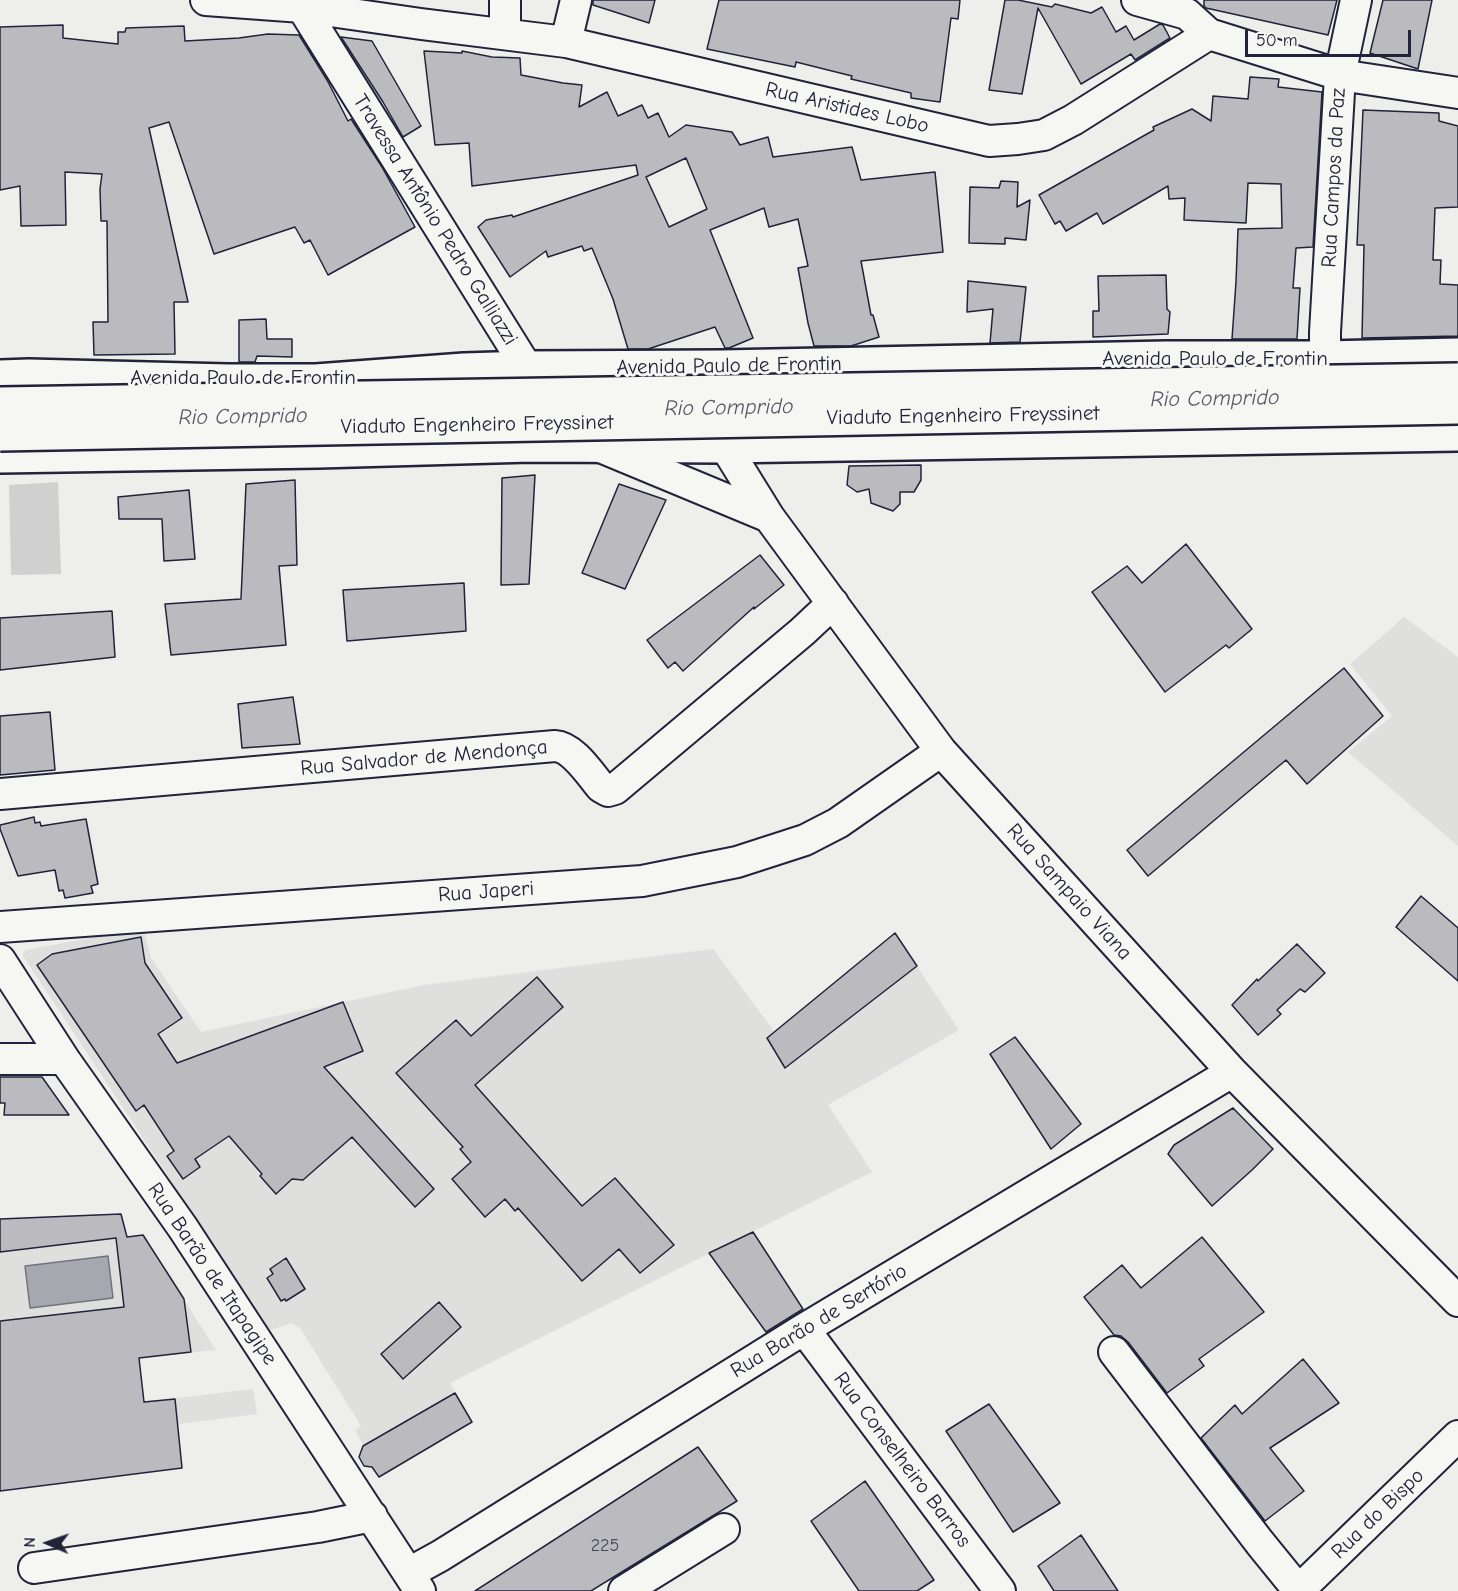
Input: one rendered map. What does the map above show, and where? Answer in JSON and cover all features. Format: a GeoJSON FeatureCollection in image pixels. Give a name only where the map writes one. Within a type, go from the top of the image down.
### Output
{"type":"FeatureCollection","features":[{"type":"Feature","properties":{"kind":"main road","name":"Avenida Paulo de Frontin"},"geometry":{"type":"LineString","coordinates":[[14,377],[316,381],[464,370],[527,368],[1458,355]]}},
{"type":"Feature","properties":{"kind":"main road"},"geometry":{"type":"LineString","coordinates":[[1166,358],[1166,439]]}},
{"type":"Feature","properties":{"kind":"main road"},"geometry":{"type":"LineString","coordinates":[[722,367],[725,446]]}},
{"type":"Feature","properties":{"kind":"main road"},"geometry":{"type":"LineString","coordinates":[[14,377],[15,456],[530,445],[725,446],[1458,434]]}},
{"type":"Feature","properties":{"kind":"main road","name":"Viaduto Engenheiro Freyssinet"},"geometry":{"type":"LineString","coordinates":[[0,404],[1458,380]]}},
{"type":"Feature","properties":{"kind":"main road"},"geometry":{"type":"LineString","coordinates":[[316,381],[319,451]]}},
{"type":"Feature","properties":{"kind":"main road","name":"Viaduto Engenheiro Freyssinet"},"geometry":{"type":"LineString","coordinates":[[0,434],[1458,407]]}},
{"type":"Feature","properties":{"kind":"street","name":"Rua Aristides Lobo"},"geometry":{"type":"LineString","coordinates":[[207,0],[443,13],[505,34],[566,42],[988,141],[1044,135],[1073,120],[1209,34]]}},
{"type":"Feature","properties":{"kind":"street"},"geometry":{"type":"LineString","coordinates":[[505,0],[505,34]]}},
{"type":"Feature","properties":{"kind":"street"},"geometry":{"type":"LineString","coordinates":[[566,42],[576,0]]}},
{"type":"Feature","properties":{"kind":"street"},"geometry":{"type":"LineString","coordinates":[[1137,0],[1187,14],[1209,34],[1340,75],[1458,93]]}},
{"type":"Feature","properties":{"kind":"street","name":"Rua Campos da Paz"},"geometry":{"type":"LineString","coordinates":[[1325,358],[1340,75],[1356,0]]}},
{"type":"Feature","properties":{"kind":"street","name":"Travessa Antônio Pedro Galliazzi"},"geometry":{"type":"LineString","coordinates":[[302,7],[527,368],[530,445]]}},
{"type":"Feature","properties":{"kind":"street"},"geometry":{"type":"LineString","coordinates":[[598,446],[769,517]]}},
{"type":"Feature","properties":{"kind":"street","name":"Rua Sampaio Viana"},"geometry":{"type":"LineString","coordinates":[[725,446],[769,517],[941,751],[1232,1072],[1458,1301]]}},
{"type":"Feature","properties":{"kind":"street","name":"Rua Salvador de Mendonça"},"geometry":{"type":"LineString","coordinates":[[0,794],[555,746],[570,751],[608,791],[615,789],[802,632],[833,603]]}},
{"type":"Feature","properties":{"kind":"street","name":"Rua Japeri"},"geometry":{"type":"LineString","coordinates":[[0,927],[653,879],[737,862],[805,840],[838,823],[941,751]]}},
{"type":"Feature","properties":{"kind":"street","name":"Rua Barão de Itapagipe"},"geometry":{"type":"LineString","coordinates":[[0,960],[64,1059],[183,1228],[414,1582]]}},
{"type":"Feature","properties":{"kind":"street"},"geometry":{"type":"LineString","coordinates":[[0,1059],[64,1059]]}},
{"type":"Feature","properties":{"kind":"street","name":"Rua Barão de Sertório"},"geometry":{"type":"LineString","coordinates":[[414,1582],[440,1556],[804,1329],[1232,1072]]}},
{"type":"Feature","properties":{"kind":"street","name":"Rua Conselheiro Barros"},"geometry":{"type":"LineString","coordinates":[[804,1329],[1000,1591]]}},
{"type":"Feature","properties":{"kind":"street"},"geometry":{"type":"LineString","coordinates":[[1114,1352],[1299,1591]]}},
{"type":"Feature","properties":{"kind":"street","name":"Rua do Bispo"},"geometry":{"type":"LineString","coordinates":[[1299,1591],[1453,1453]]}},
{"type":"Feature","properties":{"kind":"street"},"geometry":{"type":"LineString","coordinates":[[34,1568],[318,1527],[372,1516]]}},
{"type":"Feature","properties":{"kind":"street"},"geometry":{"type":"LineString","coordinates":[[624,1591],[724,1529]]}},
{"type":"Feature","properties":{"kind":"shaded area"},"geometry":{"type":"Polygon","coordinates":[[[58,482],[61,574],[11,575],[9,485],[58,482]]]}},
{"type":"Feature","properties":{"kind":"shaded area"},"geometry":{"type":"Polygon","coordinates":[[[1404,617],[1458,657],[1458,846],[1348,752],[1392,716],[1350,664],[1404,617]]]}},
{"type":"Feature","properties":{"kind":"shaded area"},"geometry":{"type":"Polygon","coordinates":[[[147,927],[145,934],[151,958],[201,1032],[424,985],[713,949],[774,1031],[895,933],[959,1030],[828,1105],[872,1172],[450,1383],[472,1422],[382,1476],[377,1475],[355,1430],[361,1426],[300,1328],[291,1323],[268,1331],[23,956],[26,950],[147,927]]]}},
{"type":"Feature","properties":{"kind":"shaded area"},"geometry":{"type":"Polygon","coordinates":[[[143,1235],[216,1350],[139,1358],[144,1402],[253,1389],[257,1414],[178,1424],[182,1468],[0,1491],[0,1252],[143,1235]]]}},
{"type":"Feature","properties":{"kind":"shaded area"},"geometry":{"type":"Polygon","coordinates":[[[108,1256],[113,1298],[30,1308],[25,1266],[108,1256]]]}},
{"type":"Feature","properties":{"kind":"building"},"geometry":{"type":"Polygon","coordinates":[[[593,0],[655,0],[649,23],[593,5],[593,0]]]}},
{"type":"Feature","properties":{"kind":"building"},"geometry":{"type":"Polygon","coordinates":[[[719,0],[960,0],[958,19],[951,18],[940,102],[911,98],[911,93],[851,79],[852,76],[796,62],[795,67],[707,49],[719,0]]]}},
{"type":"Feature","properties":{"kind":"building"},"geometry":{"type":"Polygon","coordinates":[[[1005,0],[1018,0],[1052,7],[1055,4],[1091,13],[1102,7],[1116,32],[1126,26],[1134,40],[1160,24],[1163,25],[1170,38],[1135,60],[1131,54],[1081,84],[1038,8],[1022,94],[989,90],[1005,0]]]}},
{"type":"Feature","properties":{"kind":"building"},"geometry":{"type":"Polygon","coordinates":[[[1204,0],[1337,0],[1328,35],[1206,8],[1204,0]]]}},
{"type":"Feature","properties":{"kind":"building"},"geometry":{"type":"Polygon","coordinates":[[[1383,0],[1432,0],[1418,69],[1370,53],[1383,0]]]}},
{"type":"Feature","properties":{"kind":"building"},"geometry":{"type":"Polygon","coordinates":[[[63,25],[63,38],[118,44],[118,32],[125,32],[126,28],[184,26],[185,41],[268,34],[299,35],[327,80],[348,121],[351,119],[382,167],[415,227],[328,275],[310,240],[304,243],[295,227],[214,254],[169,122],[149,128],[188,302],[174,302],[175,354],[94,355],[93,322],[108,322],[107,221],[101,221],[102,174],[65,172],[66,225],[21,226],[20,186],[0,190],[0,27],[63,25]]]}},
{"type":"Feature","properties":{"kind":"building"},"geometry":{"type":"Polygon","coordinates":[[[341,37],[372,41],[421,126],[403,137],[341,37]]]}},
{"type":"Feature","properties":{"kind":"building"},"geometry":{"type":"Polygon","coordinates":[[[424,51],[462,53],[462,51],[492,57],[520,58],[521,75],[582,85],[579,107],[607,92],[618,116],[642,105],[648,118],[658,113],[669,137],[686,125],[732,132],[740,145],[768,137],[773,157],[852,147],[861,180],[935,172],[943,252],[861,261],[871,315],[873,315],[879,337],[851,346],[814,346],[798,268],[808,266],[798,219],[769,227],[764,208],[710,230],[753,338],[725,348],[715,327],[648,349],[628,349],[613,299],[592,248],[584,251],[582,246],[548,257],[546,251],[510,277],[478,227],[486,220],[512,215],[513,217],[638,175],[636,165],[472,186],[469,143],[435,145],[424,51]],[[686,158],[646,177],[669,227],[707,209],[686,158]]]}},
{"type":"Feature","properties":{"kind":"building"},"geometry":{"type":"Polygon","coordinates":[[[1250,77],[1279,79],[1278,87],[1322,92],[1313,247],[1296,248],[1293,288],[1300,288],[1297,339],[1232,339],[1238,229],[1282,228],[1281,184],[1248,183],[1246,223],[1184,220],[1185,198],[1169,199],[1168,186],[1103,224],[1097,213],[1066,231],[1060,221],[1055,224],[1039,195],[1154,130],[1153,127],[1192,109],[1211,121],[1213,96],[1248,99],[1250,77]]]}},
{"type":"Feature","properties":{"kind":"building"},"geometry":{"type":"Polygon","coordinates":[[[1363,110],[1439,113],[1439,121],[1458,126],[1458,207],[1435,208],[1433,260],[1441,260],[1440,284],[1458,285],[1458,336],[1362,338],[1364,245],[1357,245],[1363,110]]]}},
{"type":"Feature","properties":{"kind":"building"},"geometry":{"type":"Polygon","coordinates":[[[1001,181],[1018,182],[1017,207],[1030,200],[1026,240],[1005,238],[1005,244],[969,243],[970,187],[999,188],[1001,181]]]}},
{"type":"Feature","properties":{"kind":"building"},"geometry":{"type":"Polygon","coordinates":[[[1166,275],[1167,309],[1170,312],[1168,334],[1093,337],[1093,311],[1099,311],[1098,276],[1166,275]]]}},
{"type":"Feature","properties":{"kind":"building"},"geometry":{"type":"Polygon","coordinates":[[[968,281],[1026,287],[1020,342],[990,343],[993,309],[967,312],[968,281]]]}},
{"type":"Feature","properties":{"kind":"building"},"geometry":{"type":"Polygon","coordinates":[[[266,319],[267,339],[292,339],[292,357],[257,356],[255,362],[239,362],[239,320],[266,319]]]}},
{"type":"Feature","properties":{"kind":"building"},"geometry":{"type":"Polygon","coordinates":[[[921,465],[921,480],[914,492],[900,492],[900,504],[893,511],[871,503],[869,489],[857,492],[847,485],[849,466],[921,465]]]}},
{"type":"Feature","properties":{"kind":"building"},"geometry":{"type":"Polygon","coordinates":[[[535,475],[529,584],[501,585],[502,478],[535,475]]]}},
{"type":"Feature","properties":{"kind":"building"},"geometry":{"type":"Polygon","coordinates":[[[295,480],[297,565],[279,566],[286,645],[171,655],[165,604],[241,599],[246,484],[295,480]]]}},
{"type":"Feature","properties":{"kind":"building"},"geometry":{"type":"Polygon","coordinates":[[[619,484],[666,500],[625,589],[582,573],[619,484]]]}},
{"type":"Feature","properties":{"kind":"building"},"geometry":{"type":"Polygon","coordinates":[[[189,490],[195,559],[164,561],[162,519],[119,519],[118,497],[189,490]]]}},
{"type":"Feature","properties":{"kind":"building"},"geometry":{"type":"Polygon","coordinates":[[[1186,544],[1252,629],[1229,648],[1226,645],[1165,692],[1092,592],[1127,566],[1142,583],[1186,544]]]}},
{"type":"Feature","properties":{"kind":"building"},"geometry":{"type":"Polygon","coordinates":[[[760,555],[784,585],[754,609],[754,607],[683,671],[675,662],[668,668],[647,640],[760,555]]]}},
{"type":"Feature","properties":{"kind":"building"},"geometry":{"type":"Polygon","coordinates":[[[464,583],[466,631],[347,641],[343,590],[464,583]]]}},
{"type":"Feature","properties":{"kind":"building"},"geometry":{"type":"Polygon","coordinates":[[[112,611],[115,657],[0,670],[0,618],[112,611]]]}},
{"type":"Feature","properties":{"kind":"building"},"geometry":{"type":"Polygon","coordinates":[[[1344,668],[1383,716],[1307,784],[1286,760],[1148,876],[1127,850],[1344,668]]]}},
{"type":"Feature","properties":{"kind":"building"},"geometry":{"type":"Polygon","coordinates":[[[293,697],[300,744],[242,748],[238,704],[293,697]]]}},
{"type":"Feature","properties":{"kind":"building"},"geometry":{"type":"Polygon","coordinates":[[[50,712],[55,770],[0,775],[0,716],[50,712]]]}},
{"type":"Feature","properties":{"kind":"building"},"geometry":{"type":"Polygon","coordinates":[[[34,817],[35,823],[40,822],[41,826],[86,819],[98,884],[91,886],[93,893],[65,898],[63,890],[59,891],[55,870],[18,876],[0,825],[34,817]]]}},
{"type":"Feature","properties":{"kind":"building"},"geometry":{"type":"Polygon","coordinates":[[[1421,896],[1458,928],[1458,981],[1396,927],[1421,896]]]}},
{"type":"Feature","properties":{"kind":"building"},"geometry":{"type":"Polygon","coordinates":[[[895,933],[917,966],[785,1068],[767,1038],[895,933]]]}},
{"type":"Feature","properties":{"kind":"building"},"geometry":{"type":"Polygon","coordinates":[[[141,937],[145,963],[182,1018],[158,1034],[177,1063],[343,1002],[363,1051],[324,1067],[434,1189],[415,1207],[352,1137],[303,1180],[292,1179],[276,1194],[229,1136],[195,1159],[200,1167],[183,1179],[167,1156],[174,1151],[144,1105],[136,1111],[37,965],[52,954],[141,937]]]}},
{"type":"Feature","properties":{"kind":"building"},"geometry":{"type":"Polygon","coordinates":[[[1297,944],[1325,973],[1305,992],[1300,989],[1277,1010],[1281,1014],[1258,1035],[1232,1005],[1257,979],[1258,981],[1297,944]]]}},
{"type":"Feature","properties":{"kind":"building"},"geometry":{"type":"Polygon","coordinates":[[[537,977],[563,1007],[475,1085],[582,1206],[615,1178],[674,1245],[640,1273],[619,1249],[582,1281],[518,1208],[515,1211],[505,1199],[485,1217],[452,1179],[471,1162],[460,1149],[463,1147],[396,1073],[456,1020],[471,1036],[537,977]]]}},
{"type":"Feature","properties":{"kind":"building"},"geometry":{"type":"Polygon","coordinates":[[[1015,1037],[1081,1124],[1051,1149],[990,1054],[1015,1037]]]}},
{"type":"Feature","properties":{"kind":"building"},"geometry":{"type":"Polygon","coordinates":[[[0,1077],[42,1077],[69,1115],[4,1115],[5,1103],[0,1103],[0,1077]]]}},
{"type":"Feature","properties":{"kind":"building"},"geometry":{"type":"Polygon","coordinates":[[[1233,1108],[1273,1149],[1212,1206],[1168,1154],[1174,1145],[1233,1108]]]}},
{"type":"Feature","properties":{"kind":"building"},"geometry":{"type":"Polygon","coordinates":[[[121,1214],[127,1237],[143,1235],[184,1299],[191,1352],[139,1358],[144,1402],[175,1399],[182,1468],[0,1491],[0,1321],[124,1307],[116,1238],[0,1252],[0,1219],[121,1214]]]}},
{"type":"Feature","properties":{"kind":"building"},"geometry":{"type":"Polygon","coordinates":[[[753,1232],[803,1309],[766,1332],[709,1253],[753,1232]]]}},
{"type":"Feature","properties":{"kind":"building"},"geometry":{"type":"Polygon","coordinates":[[[1202,1237],[1264,1312],[1199,1359],[1204,1366],[1167,1393],[1128,1342],[1121,1336],[1114,1335],[1084,1297],[1122,1265],[1141,1288],[1202,1237]]]}},
{"type":"Feature","properties":{"kind":"building"},"geometry":{"type":"Polygon","coordinates":[[[286,1258],[305,1289],[286,1301],[285,1299],[281,1301],[267,1278],[273,1274],[270,1269],[286,1258]]]}},
{"type":"Feature","properties":{"kind":"building"},"geometry":{"type":"Polygon","coordinates":[[[439,1302],[461,1327],[403,1379],[381,1354],[439,1302]]]}},
{"type":"Feature","properties":{"kind":"building"},"geometry":{"type":"Polygon","coordinates":[[[1303,1359],[1339,1403],[1270,1448],[1304,1491],[1265,1521],[1201,1438],[1235,1405],[1242,1414],[1303,1359]]]}},
{"type":"Feature","properties":{"kind":"building"},"geometry":{"type":"Polygon","coordinates":[[[455,1393],[472,1422],[379,1477],[372,1467],[364,1466],[359,1457],[363,1446],[455,1393]]]}},
{"type":"Feature","properties":{"kind":"building"},"geometry":{"type":"Polygon","coordinates":[[[989,1404],[1060,1503],[1013,1532],[946,1431],[989,1404]]]}},
{"type":"Feature","properties":{"kind":"building"},"geometry":{"type":"Polygon","coordinates":[[[698,1447],[737,1501],[591,1591],[475,1591],[698,1447]]]}},
{"type":"Feature","properties":{"kind":"building"},"geometry":{"type":"Polygon","coordinates":[[[865,1481],[934,1580],[917,1591],[859,1591],[811,1521],[865,1481]]]}},
{"type":"Feature","properties":{"kind":"building"},"geometry":{"type":"Polygon","coordinates":[[[1081,1535],[1118,1591],[1054,1591],[1038,1566],[1081,1535]]]}},
{"type":"Feature","properties":{"kind":"water label","name":"Rio Comprido"},"geometry":{"type":"Point","coordinates":[1215,399]}},
{"type":"Feature","properties":{"kind":"water label","name":"Rio Comprido"},"geometry":{"type":"Point","coordinates":[729,408]}},
{"type":"Feature","properties":{"kind":"water label","name":"Rio Comprido"},"geometry":{"type":"Point","coordinates":[243,417]}}]}
